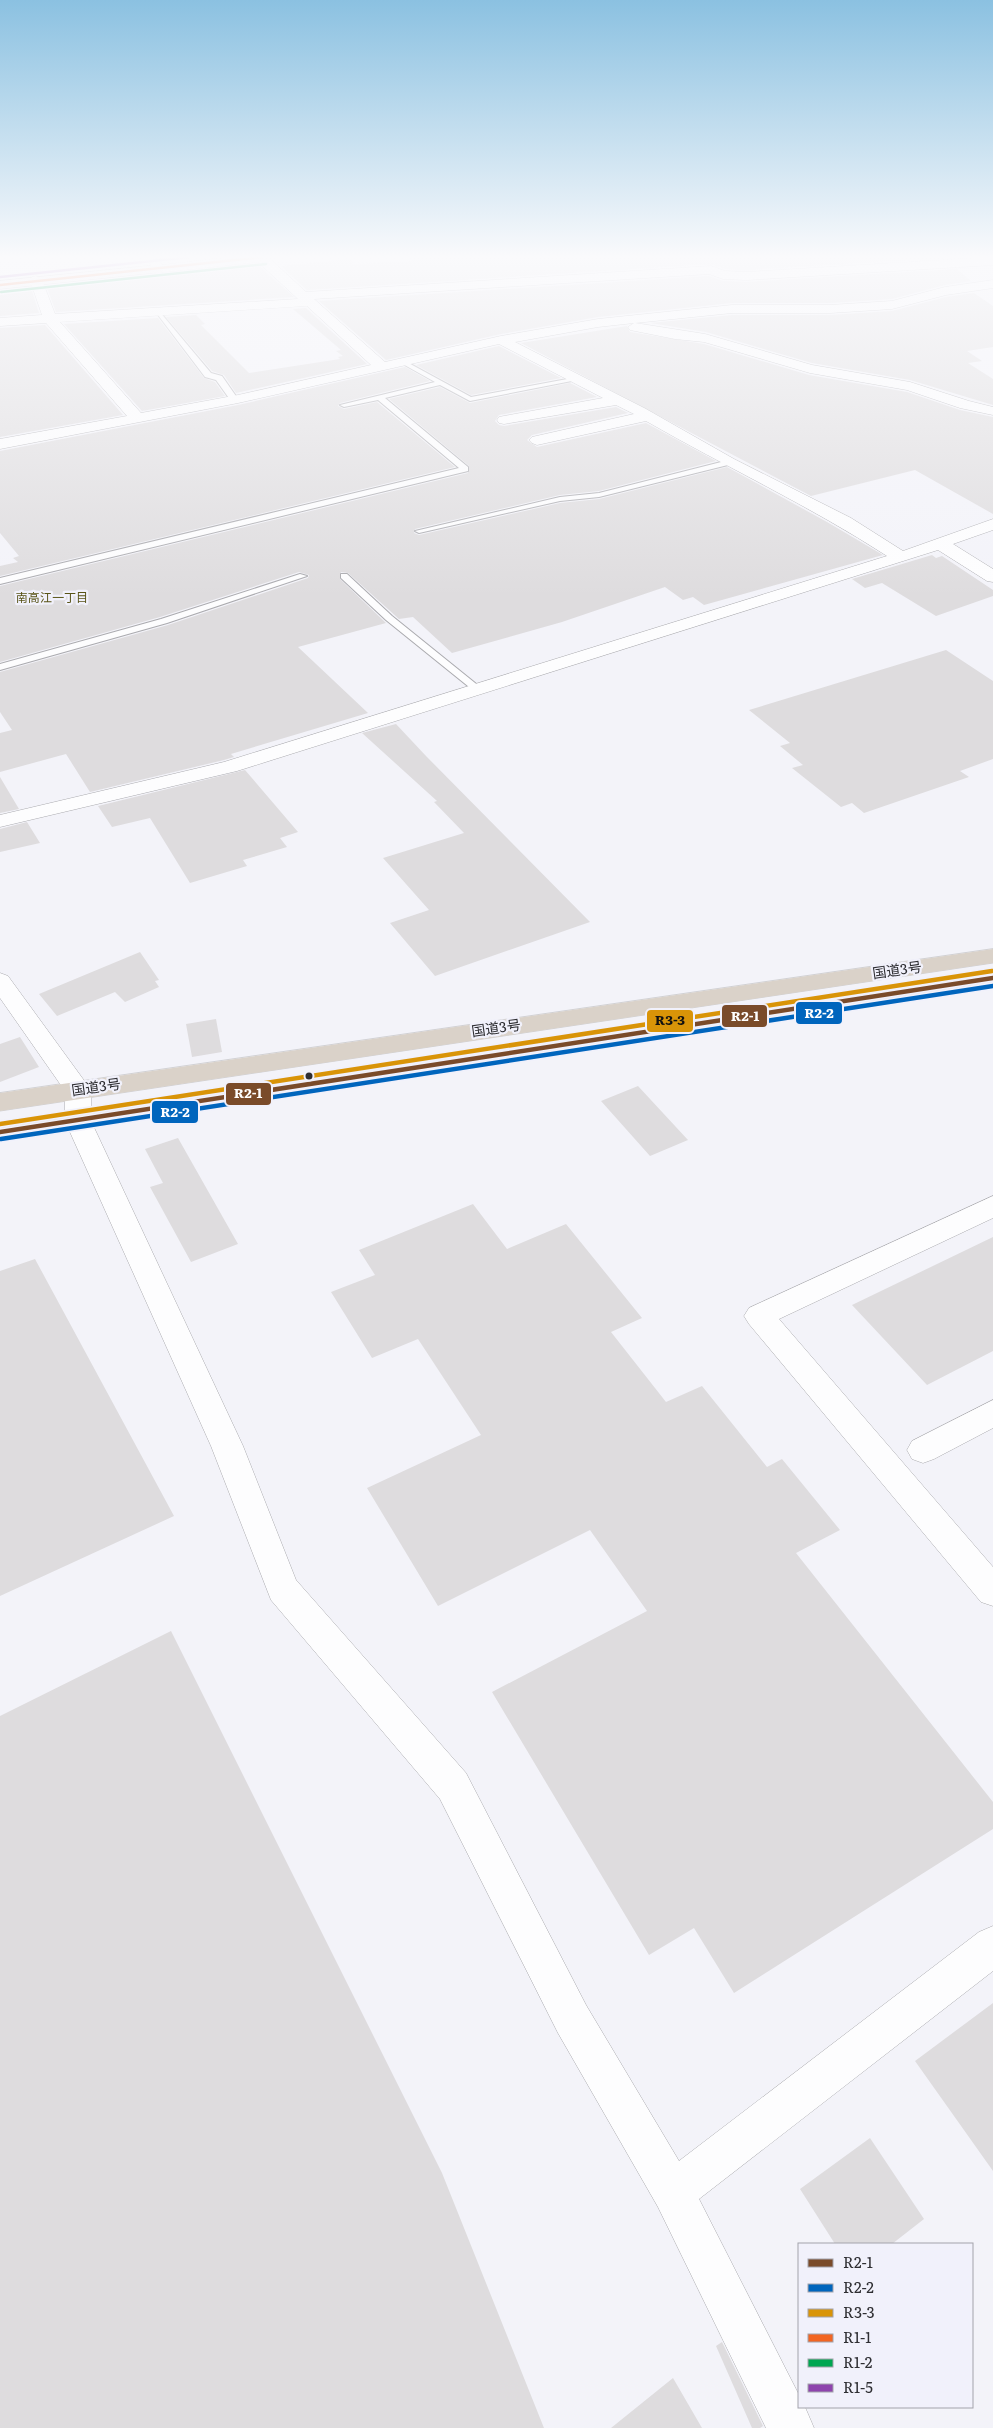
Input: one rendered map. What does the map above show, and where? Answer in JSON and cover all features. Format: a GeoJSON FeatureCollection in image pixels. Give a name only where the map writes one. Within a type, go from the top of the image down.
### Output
{"type":"FeatureCollection","features":[{"type":"Feature","properties":{"kind":"highway","name":"国道3号"},"geometry":{"type":"LineString","coordinates":[[0,1132],[78,1105],[993,956]]}},
{"type":"Feature","properties":{"kind":"highway","name":"国道3号"},"geometry":{"type":"LineString","coordinates":[[0,1102],[78,1105],[993,978]]}},
{"type":"Feature","properties":{"kind":"street"},"geometry":{"type":"LineString","coordinates":[[95,370],[137,418]]}},
{"type":"Feature","properties":{"kind":"street"},"geometry":{"type":"LineString","coordinates":[[0,444],[234,399],[367,370]]}},
{"type":"Feature","properties":{"kind":"street"},"geometry":{"type":"LineString","coordinates":[[561,370],[648,416],[729,462],[845,521],[901,557]]}},
{"type":"Feature","properties":{"kind":"street"},"geometry":{"type":"LineString","coordinates":[[818,370],[910,386],[965,405],[993,411]]}},
{"type":"Feature","properties":{"kind":"street"},"geometry":{"type":"LineString","coordinates":[[504,420],[618,400]]}},
{"type":"Feature","properties":{"kind":"street"},"geometry":{"type":"LineString","coordinates":[[537,440],[648,416]]}},
{"type":"Feature","properties":{"kind":"street"},"geometry":{"type":"LineString","coordinates":[[0,821],[230,767],[901,557],[993,524]]}},
{"type":"Feature","properties":{"kind":"street"},"geometry":{"type":"LineString","coordinates":[[939,543],[993,577]]}},
{"type":"Feature","properties":{"kind":"street"},"geometry":{"type":"LineString","coordinates":[[0,981],[78,1105],[227,1446],[283,1589],[453,1786],[572,2019],[673,2192],[790,2428]]}},
{"type":"Feature","properties":{"kind":"street"},"geometry":{"type":"LineString","coordinates":[[993,1206],[759,1316],[993,1590]]}},
{"type":"Feature","properties":{"kind":"street"},"geometry":{"type":"LineString","coordinates":[[923,1450],[993,1413]]}},
{"type":"Feature","properties":{"kind":"street"},"geometry":{"type":"LineString","coordinates":[[673,2192],[993,1946]]}},
{"type":"Feature","properties":{"kind":"lane"},"geometry":{"type":"LineString","coordinates":[[204,370],[208,375],[219,378],[234,399]]}},
{"type":"Feature","properties":{"kind":"lane"},"geometry":{"type":"LineString","coordinates":[[418,370],[470,400],[578,379]]}},
{"type":"Feature","properties":{"kind":"lane"},"geometry":{"type":"LineString","coordinates":[[344,405],[441,383]]}},
{"type":"Feature","properties":{"kind":"lane"},"geometry":{"type":"LineString","coordinates":[[0,581],[120,551],[262,520],[465,469],[379,397]]}},
{"type":"Feature","properties":{"kind":"lane"},"geometry":{"type":"LineString","coordinates":[[419,531],[560,499],[598,495],[729,462]]}},
{"type":"Feature","properties":{"kind":"lane"},"geometry":{"type":"LineString","coordinates":[[0,667],[164,621],[211,604],[302,576]]}},
{"type":"Feature","properties":{"kind":"lane"},"geometry":{"type":"LineString","coordinates":[[344,576],[388,618],[477,689]]}},
{"type":"Feature","properties":{"kind":"building"},"geometry":{"type":"Polygon","coordinates":[[[0,370],[84,370],[123,415],[0,437],[0,370]]]}},
{"type":"Feature","properties":{"kind":"building"},"geometry":{"type":"Polygon","coordinates":[[[106,370],[198,370],[204,378],[215,382],[225,396],[142,411],[106,370]]]}},
{"type":"Feature","properties":{"kind":"building"},"geometry":{"type":"Polygon","coordinates":[[[211,370],[246,370],[249,373],[267,370],[339,370],[236,393],[224,375],[211,370]]]}},
{"type":"Feature","properties":{"kind":"building"},"geometry":{"type":"Polygon","coordinates":[[[390,370],[411,370],[430,381],[340,403],[338,406],[344,409],[377,402],[455,467],[0,576],[0,566],[18,562],[13,558],[19,556],[0,533],[0,451],[238,405],[390,370]]]}},
{"type":"Feature","properties":{"kind":"building"},"geometry":{"type":"Polygon","coordinates":[[[426,370],[546,370],[561,378],[471,395],[426,370]]]}},
{"type":"Feature","properties":{"kind":"building"},"geometry":{"type":"Polygon","coordinates":[[[573,370],[793,370],[809,375],[907,392],[960,410],[993,417],[993,514],[915,470],[811,496],[573,370]]]}},
{"type":"Feature","properties":{"kind":"building"},"geometry":{"type":"Polygon","coordinates":[[[854,370],[979,370],[993,379],[993,405],[910,380],[854,370]]]}},
{"type":"Feature","properties":{"kind":"building"},"geometry":{"type":"Polygon","coordinates":[[[570,383],[597,397],[499,415],[495,421],[499,425],[504,426],[616,407],[628,413],[532,435],[527,440],[537,447],[646,423],[716,461],[599,491],[560,495],[415,529],[414,533],[419,535],[560,503],[599,499],[727,467],[883,555],[704,605],[693,597],[683,600],[665,587],[562,622],[452,653],[413,617],[399,619],[348,573],[341,572],[340,579],[386,623],[298,647],[368,713],[231,754],[234,757],[224,760],[90,792],[66,754],[0,772],[0,733],[12,730],[0,712],[0,672],[168,625],[308,578],[309,575],[299,572],[160,617],[0,662],[0,586],[468,473],[469,466],[389,399],[440,387],[470,403],[570,383]]]}},
{"type":"Feature","properties":{"kind":"building"},"geometry":{"type":"Polygon","coordinates":[[[932,555],[936,558],[942,556],[993,590],[993,596],[936,616],[882,583],[865,588],[852,579],[932,555]]]}},
{"type":"Feature","properties":{"kind":"building"},"geometry":{"type":"Polygon","coordinates":[[[946,650],[993,681],[993,759],[960,771],[969,777],[864,813],[852,803],[841,807],[792,768],[803,765],[780,746],[790,743],[749,710],[946,650]]]}},
{"type":"Feature","properties":{"kind":"building"},"geometry":{"type":"Polygon","coordinates":[[[396,724],[590,922],[435,976],[390,923],[429,910],[383,858],[464,833],[434,802],[437,801],[362,733],[396,724]]]}},
{"type":"Feature","properties":{"kind":"building"},"geometry":{"type":"Polygon","coordinates":[[[245,770],[298,832],[280,838],[287,847],[243,860],[247,866],[190,883],[150,818],[112,827],[98,806],[245,770]]]}},
{"type":"Feature","properties":{"kind":"building"},"geometry":{"type":"Polygon","coordinates":[[[0,777],[19,809],[0,813],[0,777]]]}},
{"type":"Feature","properties":{"kind":"building"},"geometry":{"type":"Polygon","coordinates":[[[27,822],[40,843],[0,852],[0,829],[27,822]]]}},
{"type":"Feature","properties":{"kind":"building"},"geometry":{"type":"Polygon","coordinates":[[[140,952],[159,980],[155,981],[159,987],[125,1002],[115,992],[57,1016],[39,994],[140,952]]]}},
{"type":"Feature","properties":{"kind":"building"},"geometry":{"type":"Polygon","coordinates":[[[216,1019],[222,1052],[192,1057],[186,1024],[216,1019]]]}},
{"type":"Feature","properties":{"kind":"building"},"geometry":{"type":"Polygon","coordinates":[[[20,1037],[39,1067],[0,1082],[0,1044],[20,1037]]]}},
{"type":"Feature","properties":{"kind":"building"},"geometry":{"type":"Polygon","coordinates":[[[638,1086],[688,1140],[650,1156],[601,1101],[638,1086]]]}},
{"type":"Feature","properties":{"kind":"building"},"geometry":{"type":"Polygon","coordinates":[[[178,1138],[238,1244],[191,1262],[150,1187],[163,1183],[145,1149],[178,1138]]]}},
{"type":"Feature","properties":{"kind":"building"},"geometry":{"type":"Polygon","coordinates":[[[473,1204],[507,1249],[566,1224],[642,1318],[611,1332],[666,1402],[702,1386],[767,1467],[782,1459],[840,1530],[796,1553],[993,1802],[993,1829],[734,1993],[694,1928],[649,1955],[492,1692],[647,1611],[590,1530],[438,1606],[367,1488],[481,1435],[418,1339],[372,1358],[331,1292],[375,1275],[359,1250],[473,1204]]]}},
{"type":"Feature","properties":{"kind":"building"},"geometry":{"type":"Polygon","coordinates":[[[993,1237],[993,1351],[927,1385],[852,1305],[993,1237]]]}},
{"type":"Feature","properties":{"kind":"building"},"geometry":{"type":"Polygon","coordinates":[[[35,1259],[174,1516],[0,1596],[0,1271],[35,1259]]]}},
{"type":"Feature","properties":{"kind":"building"},"geometry":{"type":"Polygon","coordinates":[[[171,1631],[442,2173],[544,2428],[0,2428],[0,1716],[171,1631]]]}},
{"type":"Feature","properties":{"kind":"building"},"geometry":{"type":"Polygon","coordinates":[[[993,2003],[993,2171],[915,2061],[993,2003]]]}},
{"type":"Feature","properties":{"kind":"building"},"geometry":{"type":"Polygon","coordinates":[[[870,2138],[924,2219],[893,2243],[834,2243],[800,2189],[870,2138]]]}},
{"type":"Feature","properties":{"kind":"building"},"geometry":{"type":"Polygon","coordinates":[[[722,2342],[763,2426],[760,2428],[752,2428],[716,2346],[722,2342]]]}},
{"type":"Feature","properties":{"kind":"building"},"geometry":{"type":"Polygon","coordinates":[[[673,2378],[702,2428],[611,2428],[673,2378]]]}},
{"type":"Feature","properties":{"kind":"transit line","name":"R3-3"},"geometry":{"type":"LineString","coordinates":[[0,1124],[992,971]]}},
{"type":"Feature","properties":{"kind":"transit line","name":"R2-1"},"geometry":{"type":"LineString","coordinates":[[0,1132],[993,978]]}},
{"type":"Feature","properties":{"kind":"transit line","name":"R2-2"},"geometry":{"type":"LineString","coordinates":[[1,1139],[993,986]]}},
{"type":"Feature","properties":{"kind":"district","name":"南高江一丁目"},"geometry":{"type":"Point","coordinates":[52,598]}}]}
